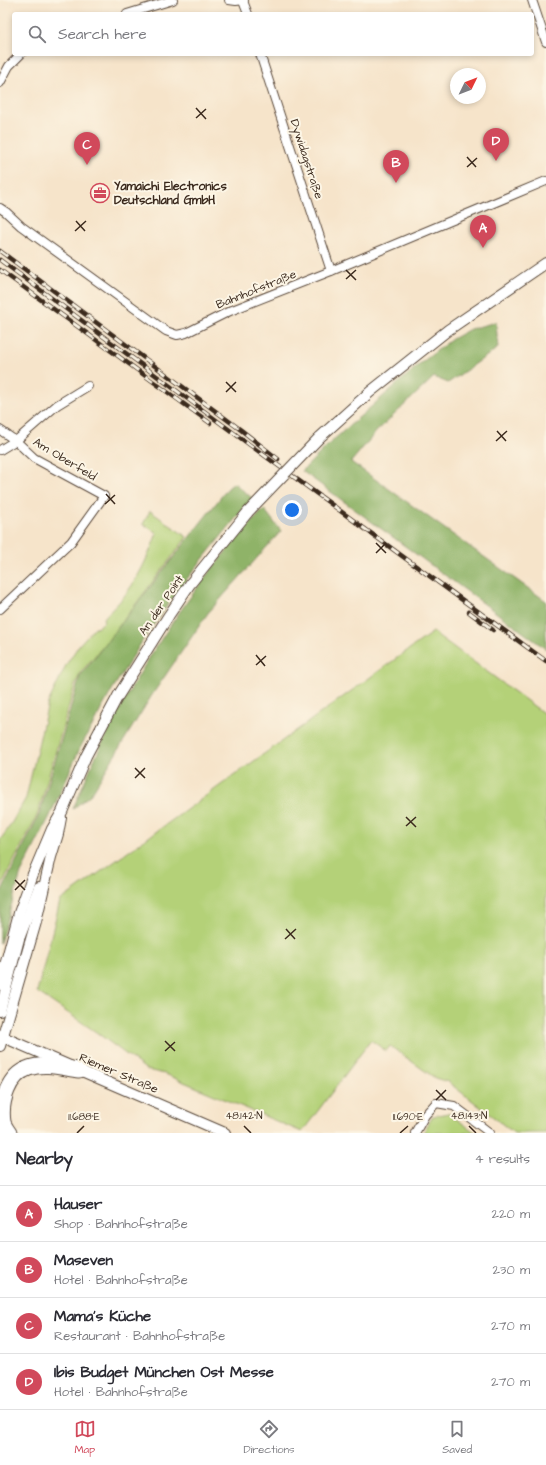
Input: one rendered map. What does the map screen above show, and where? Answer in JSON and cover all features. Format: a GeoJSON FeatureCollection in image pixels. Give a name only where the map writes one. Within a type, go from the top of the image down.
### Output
{"type":"FeatureCollection","features":[{"type":"Feature","properties":{"kind":"highway"},"geometry":{"type":"LineString","coordinates":[[9,1133],[3,1122],[2,1101],[8,1087],[16,1076],[29,1068],[35,1067],[54,1066],[79,1070]]}},
{"type":"Feature","properties":{"kind":"street"},"geometry":{"type":"LineString","coordinates":[[134,12],[173,0]]}},
{"type":"Feature","properties":{"kind":"street"},"geometry":{"type":"LineString","coordinates":[[229,0],[236,2],[243,0],[247,12]]}},
{"type":"Feature","properties":{"kind":"street"},"geometry":{"type":"LineString","coordinates":[[532,0],[546,42]]}},
{"type":"Feature","properties":{"kind":"street"},"geometry":{"type":"LineString","coordinates":[[0,83],[9,66],[19,56]]}},
{"type":"Feature","properties":{"kind":"street","name":"Dywidagstraße"},"geometry":{"type":"LineString","coordinates":[[261,56],[331,271]]}},
{"type":"Feature","properties":{"kind":"street","name":"Bahnhofstraße"},"geometry":{"type":"LineString","coordinates":[[0,201],[3,210],[21,226],[166,331],[177,335],[186,334],[230,311],[331,271],[546,181]]}},
{"type":"Feature","properties":{"kind":"street","name":"An der Point"},"geometry":{"type":"LineString","coordinates":[[0,984],[19,913],[33,874],[86,756],[118,696],[190,584],[248,512],[319,438],[370,392],[448,330],[543,266]]}},
{"type":"Feature","properties":{"kind":"street"},"geometry":{"type":"LineString","coordinates":[[0,450],[16,441],[57,405],[88,386]]}},
{"type":"Feature","properties":{"kind":"street","name":"Am Oberfeld"},"geometry":{"type":"LineString","coordinates":[[0,430],[16,441],[34,458],[104,496],[71,542],[0,609]]}},
{"type":"Feature","properties":{"kind":"street","name":"An der Point"},"geometry":{"type":"LineString","coordinates":[[1,1041],[36,922],[62,812]]}},
{"type":"Feature","properties":{"kind":"street","name":"An der Point"},"geometry":{"type":"LineString","coordinates":[[0,1011],[19,939],[51,857]]}},
{"type":"Feature","properties":{"kind":"street","name":"Riemer Straße"},"geometry":{"type":"LineString","coordinates":[[1,1041],[79,1070],[225,1133]]}},
{"type":"Feature","properties":{"kind":"street"},"geometry":{"type":"LineString","coordinates":[[416,1133],[425,1116],[436,1103],[454,1106],[490,1133]]}},
{"type":"Feature","properties":{"kind":"green space"},"geometry":{"type":"Polygon","coordinates":[[[496,322],[498,348],[448,383],[434,377],[376,432],[351,462],[546,601],[546,649],[302,471],[331,442],[421,363],[452,339],[470,329],[496,322]]]}},
{"type":"Feature","properties":{"kind":"green space"},"geometry":{"type":"Polygon","coordinates":[[[234,483],[252,498],[178,590],[143,640],[112,690],[80,748],[49,818],[21,873],[0,943],[0,894],[39,815],[80,676],[228,488],[234,483]]]}},
{"type":"Feature","properties":{"kind":"green space"},"geometry":{"type":"Polygon","coordinates":[[[264,509],[281,531],[208,613],[152,695],[91,794],[73,809],[99,750],[129,692],[163,636],[216,564],[264,509]]]}},
{"type":"Feature","properties":{"kind":"green space"},"geometry":{"type":"Polygon","coordinates":[[[150,511],[187,537],[106,643],[81,672],[75,685],[37,816],[0,888],[0,840],[26,798],[48,703],[66,665],[79,645],[95,627],[97,628],[104,622],[103,619],[126,594],[142,569],[157,533],[143,524],[150,511]]]}},
{"type":"Feature","properties":{"kind":"green space"},"geometry":{"type":"Polygon","coordinates":[[[433,632],[546,715],[546,1133],[514,1133],[448,1082],[435,1078],[390,1046],[386,1051],[371,1040],[302,1132],[165,1074],[147,1070],[96,1032],[37,992],[60,901],[433,632]]]}},
{"type":"Feature","properties":{"kind":"green space"},"geometry":{"type":"Polygon","coordinates":[[[448,1113],[476,1133],[423,1133],[433,1116],[448,1113]]]}},
{"type":"Feature","properties":{"kind":"railway"},"geometry":{"type":"LineString","coordinates":[[0,251],[278,459]]}},
{"type":"Feature","properties":{"kind":"railway"},"geometry":{"type":"LineString","coordinates":[[0,260],[546,661]]}},
{"type":"Feature","properties":{"kind":"railway"},"geometry":{"type":"LineString","coordinates":[[0,270],[210,423]]}},
{"type":"Feature","properties":{"kind":"railway"},"geometry":{"type":"LineString","coordinates":[[469,612],[493,630]]}},
{"type":"Feature","properties":{"kind":"place","name":"Ibis Budget München Ost Messe"},"geometry":{"type":"Point","coordinates":[496,161]}},
{"type":"Feature","properties":{"kind":"place","name":"Mama's Küche"},"geometry":{"type":"Point","coordinates":[87,165]}},
{"type":"Feature","properties":{"kind":"place","name":"Maseven"},"geometry":{"type":"Point","coordinates":[396,183]}},
{"type":"Feature","properties":{"kind":"place","name":"Yamaichi Electronics Deutschland GmbH"},"geometry":{"type":"Point","coordinates":[100,193]}},
{"type":"Feature","properties":{"kind":"place","name":"Hauser"},"geometry":{"type":"Point","coordinates":[483,248]}}]}
